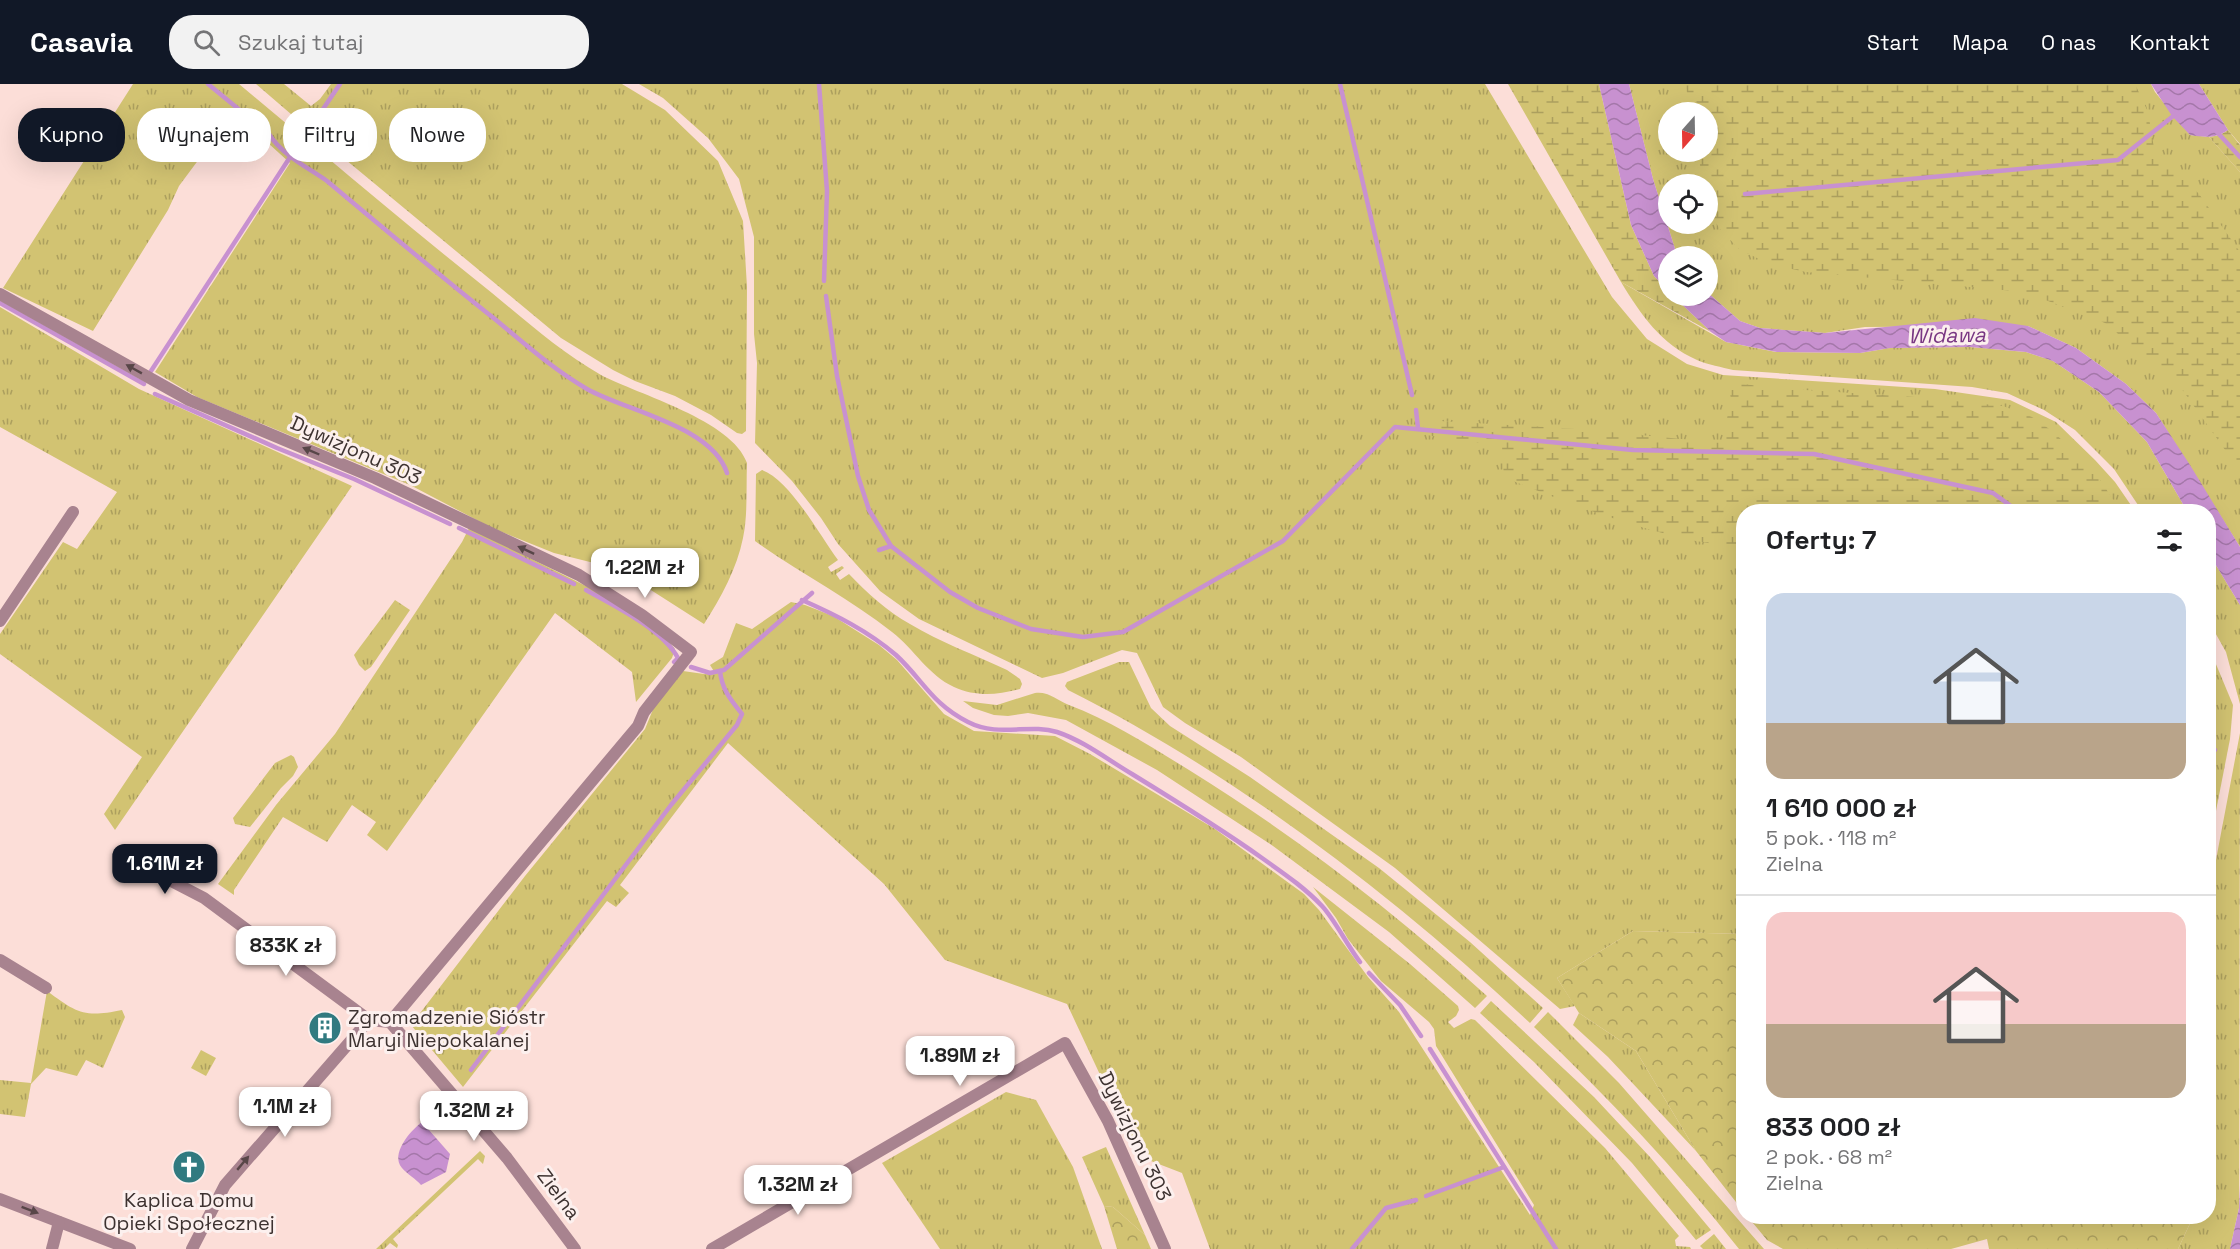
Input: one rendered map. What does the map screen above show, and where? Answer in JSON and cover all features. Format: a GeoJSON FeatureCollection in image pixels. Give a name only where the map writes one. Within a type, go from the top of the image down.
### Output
{"type":"FeatureCollection","features":[{"type":"Feature","properties":{"kind":"street","name":"Dywizjonu 303"},"geometry":{"type":"LineString","coordinates":[[0,294],[189,400],[375,478],[579,575],[642,615],[691,652],[644,712],[638,726],[390,1022]]}},
{"type":"Feature","properties":{"kind":"street"},"geometry":{"type":"LineString","coordinates":[[0,621],[73,512]]}},
{"type":"Feature","properties":{"kind":"street"},"geometry":{"type":"LineString","coordinates":[[123,856],[204,898],[369,1020],[390,1022]]}},
{"type":"Feature","properties":{"kind":"street"},"geometry":{"type":"LineString","coordinates":[[0,960],[46,988]]}},
{"type":"Feature","properties":{"kind":"street"},"geometry":{"type":"LineString","coordinates":[[192,1249],[225,1185],[369,1020]]}},
{"type":"Feature","properties":{"kind":"street","name":"Zielna"},"geometry":{"type":"LineString","coordinates":[[390,1022],[507,1158],[575,1249]]}},
{"type":"Feature","properties":{"kind":"street","name":"Dywizjonu 303"},"geometry":{"type":"LineString","coordinates":[[712,1249],[1065,1043],[1108,1121],[1165,1249]]}},
{"type":"Feature","properties":{"kind":"street"},"geometry":{"type":"LineString","coordinates":[[0,1199],[130,1249]]}},
{"type":"Feature","properties":{"kind":"street"},"geometry":{"type":"LineString","coordinates":[[52,1249],[59,1222]]}},
{"type":"Feature","properties":{"kind":"green space"},"geometry":{"type":"Polygon","coordinates":[[[133,84],[239,84],[268,108],[137,108],[137,162],[197,162],[179,186],[168,210],[93,331],[3,288],[83,162],[125,162],[125,108],[118,108],[133,84]]]}},
{"type":"Feature","properties":{"kind":"green space"},"geometry":{"type":"Polygon","coordinates":[[[256,84],[284,84],[311,106],[320,99],[331,84],[622,84],[665,110],[718,161],[743,221],[747,287],[746,431],[742,434],[737,433],[711,415],[675,396],[613,370],[561,338],[348,162],[377,162],[377,108],[284,108],[256,84]]]}},
{"type":"Feature","properties":{"kind":"green space"},"geometry":{"type":"Polygon","coordinates":[[[639,84],[1485,84],[1612,297],[1647,339],[1687,364],[1723,375],[1935,389],[2010,400],[2056,422],[2115,482],[2130,504],[1736,504],[1736,934],[1633,931],[1557,978],[1575,1006],[1560,1009],[1395,868],[1241,757],[1163,707],[1137,653],[1122,650],[1063,673],[1042,678],[919,619],[880,591],[838,544],[792,481],[755,443],[757,363],[754,334],[754,237],[739,179],[708,138],[663,98],[639,84]]]}},
{"type":"Feature","properties":{"kind":"green space"},"geometry":{"type":"Polygon","coordinates":[[[1508,84],[1599,84],[1631,225],[1654,276],[1658,280],[1658,303],[1621,282],[1508,84]]]}},
{"type":"Feature","properties":{"kind":"green space"},"geometry":{"type":"Polygon","coordinates":[[[1629,84],[2151,84],[2190,135],[2209,137],[2240,172],[2240,547],[2216,509],[2216,504],[2213,504],[2156,413],[2126,384],[2076,348],[2028,326],[1865,327],[1825,333],[1760,328],[1740,321],[1718,302],[1718,246],[1674,246],[1670,234],[1718,234],[1718,174],[1658,174],[1658,195],[1629,84]]]}},
{"type":"Feature","properties":{"kind":"green space"},"geometry":{"type":"Polygon","coordinates":[[[1685,84],[2135,84],[2148,112],[2154,148],[2199,194],[2240,252],[2240,471],[2179,385],[2105,323],[2025,292],[1806,272],[1769,264],[1739,249],[1718,226],[1718,174],[1701,174],[1700,162],[1718,162],[1718,102],[1690,102],[1685,84]]]}},
{"type":"Feature","properties":{"kind":"green space"},"geometry":{"type":"Polygon","coordinates":[[[2199,84],[2240,84],[2240,144],[2228,130],[2199,84]]]}},
{"type":"Feature","properties":{"kind":"green space"},"geometry":{"type":"Polygon","coordinates":[[[271,111],[283,121],[283,157],[271,146],[271,111]]]}},
{"type":"Feature","properties":{"kind":"green space"},"geometry":{"type":"Polygon","coordinates":[[[2228,130],[2240,145],[2240,172],[2209,137],[2220,135],[2228,130]]]}},
{"type":"Feature","properties":{"kind":"green space"},"geometry":{"type":"Polygon","coordinates":[[[333,162],[559,347],[601,375],[683,410],[723,434],[738,448],[747,463],[745,529],[728,583],[704,624],[618,569],[554,553],[492,528],[410,485],[197,397],[155,372],[290,163],[333,162]]]}},
{"type":"Feature","properties":{"kind":"green space"},"geometry":{"type":"Polygon","coordinates":[[[1621,282],[1658,303],[1658,306],[1663,306],[1726,342],[1776,352],[1860,353],[1890,348],[1970,347],[2026,352],[2053,361],[2099,392],[2147,442],[2183,504],[2137,504],[2114,469],[2075,430],[2044,410],[2007,393],[1972,387],[1733,370],[1701,362],[1684,353],[1662,337],[1644,317],[1621,282]]]}},
{"type":"Feature","properties":{"kind":"green space"},"geometry":{"type":"Polygon","coordinates":[[[1664,306],[1684,306],[1711,332],[1664,306]]]}},
{"type":"Feature","properties":{"kind":"green space"},"geometry":{"type":"Polygon","coordinates":[[[0,307],[139,389],[352,486],[115,830],[104,814],[142,757],[0,654],[0,634],[63,542],[77,549],[117,492],[0,427],[0,307]]]}},
{"type":"Feature","properties":{"kind":"green space"},"geometry":{"type":"Polygon","coordinates":[[[1728,382],[1774,388],[1915,397],[2003,406],[2032,417],[2055,433],[2101,481],[2116,504],[1736,504],[1736,548],[1649,529],[1586,509],[1504,477],[1502,446],[1426,435],[1422,420],[1579,429],[1722,443],[1731,399],[1728,382]]]}},
{"type":"Feature","properties":{"kind":"green space"},"geometry":{"type":"Polygon","coordinates":[[[762,470],[783,485],[804,510],[838,560],[828,567],[831,572],[842,566],[844,568],[836,574],[840,580],[849,574],[878,601],[902,619],[933,637],[1007,670],[1020,679],[1022,684],[1020,689],[995,694],[978,694],[945,682],[936,676],[900,639],[876,620],[755,541],[756,474],[762,470]]]}},
{"type":"Feature","properties":{"kind":"green space"},"geometry":{"type":"Polygon","coordinates":[[[469,528],[598,592],[665,638],[675,649],[672,658],[636,702],[632,672],[555,613],[387,851],[367,835],[376,822],[352,805],[327,842],[283,817],[234,890],[234,895],[218,884],[276,805],[335,734],[469,528]]]}},
{"type":"Feature","properties":{"kind":"green space"},"geometry":{"type":"Polygon","coordinates":[[[2216,565],[2240,605],[2240,704],[2226,652],[2216,634],[2216,565]]]}},
{"type":"Feature","properties":{"kind":"green space"},"geometry":{"type":"Polygon","coordinates":[[[395,600],[410,610],[371,667],[365,671],[354,655],[395,600]]]}},
{"type":"Feature","properties":{"kind":"green space"},"geometry":{"type":"Polygon","coordinates":[[[791,602],[833,616],[879,645],[897,660],[944,714],[974,731],[1055,736],[1090,754],[1215,829],[1304,894],[1319,910],[1368,977],[1399,1012],[1530,1215],[1534,1205],[1436,1046],[1434,1029],[1429,1022],[1381,981],[1348,939],[1313,887],[1410,964],[1458,1006],[1456,1016],[1448,1022],[1454,1028],[1471,1019],[1475,1020],[1605,1148],[1679,1236],[1675,1240],[1676,1246],[1691,1249],[1210,1249],[1182,1173],[1138,1156],[1067,1004],[945,960],[884,884],[728,743],[620,885],[629,893],[616,907],[607,901],[463,1087],[411,1025],[525,876],[645,729],[656,702],[683,671],[715,673],[710,665],[723,657],[736,623],[752,629],[791,602]]]}},
{"type":"Feature","properties":{"kind":"green space"},"geometry":{"type":"Polygon","coordinates":[[[1119,662],[1129,662],[1151,708],[1170,726],[1250,777],[1379,868],[1470,942],[1543,1008],[1530,1023],[1424,929],[1311,840],[1192,759],[1068,690],[1065,686],[1067,682],[1119,662]]]}},
{"type":"Feature","properties":{"kind":"green space"},"geometry":{"type":"Polygon","coordinates":[[[2216,664],[2233,705],[2230,739],[2216,811],[2216,664]]]}},
{"type":"Feature","properties":{"kind":"green space"},"geometry":{"type":"Polygon","coordinates":[[[1035,693],[1048,695],[1115,726],[1160,752],[1267,821],[1380,905],[1487,996],[1475,1008],[1389,932],[1273,846],[1157,770],[1066,720],[1028,713],[1008,716],[994,715],[973,708],[963,701],[997,705],[1035,693]]]}},
{"type":"Feature","properties":{"kind":"green space"},"geometry":{"type":"Polygon","coordinates":[[[2240,733],[2239,1208],[2230,1249],[2178,1249],[2190,1224],[2216,1224],[2216,860],[2240,733]]]}},
{"type":"Feature","properties":{"kind":"green space"},"geometry":{"type":"Polygon","coordinates":[[[291,755],[298,767],[293,776],[250,827],[235,824],[233,818],[275,763],[291,755]]]}},
{"type":"Feature","properties":{"kind":"green space"},"geometry":{"type":"Polygon","coordinates":[[[1633,931],[1736,934],[1736,1202],[1696,1151],[1636,1051],[1579,1013],[1557,978],[1633,931]]]}},
{"type":"Feature","properties":{"kind":"green space"},"geometry":{"type":"Polygon","coordinates":[[[47,991],[82,1012],[98,1014],[122,1010],[125,1017],[103,1068],[86,1060],[77,1076],[46,1068],[31,1084],[25,1117],[0,1114],[0,1080],[31,1083],[47,991]]]}},
{"type":"Feature","properties":{"kind":"green space"},"geometry":{"type":"Polygon","coordinates":[[[1491,1001],[1594,1097],[1650,1157],[1711,1230],[1696,1240],[1632,1163],[1534,1062],[1480,1013],[1491,1001]]]}},
{"type":"Feature","properties":{"kind":"green space"},"geometry":{"type":"Polygon","coordinates":[[[1548,1012],[1619,1083],[1736,1217],[1736,1224],[1742,1224],[1764,1249],[1739,1249],[1641,1134],[1534,1027],[1548,1012]]]}},
{"type":"Feature","properties":{"kind":"green space"},"geometry":{"type":"Polygon","coordinates":[[[1579,1013],[1636,1051],[1696,1151],[1608,1057],[1573,1025],[1579,1013]]]}},
{"type":"Feature","properties":{"kind":"green space"},"geometry":{"type":"Polygon","coordinates":[[[201,1050],[216,1058],[206,1076],[191,1068],[201,1050]]]}},
{"type":"Feature","properties":{"kind":"green space"},"geometry":{"type":"Polygon","coordinates":[[[1006,1092],[1036,1100],[1073,1167],[1102,1249],[940,1249],[882,1163],[1006,1092]]]}},
{"type":"Feature","properties":{"kind":"green space"},"geometry":{"type":"Polygon","coordinates":[[[1106,1147],[1145,1235],[1113,1207],[1104,1206],[1082,1157],[1106,1147]]]}},
{"type":"Feature","properties":{"kind":"green space"},"geometry":{"type":"Polygon","coordinates":[[[480,1151],[485,1156],[483,1164],[478,1159],[393,1239],[398,1245],[397,1248],[390,1243],[384,1249],[376,1249],[480,1151]]]}},
{"type":"Feature","properties":{"kind":"green space"},"geometry":{"type":"Polygon","coordinates":[[[1104,1206],[1113,1207],[1145,1235],[1151,1249],[1117,1249],[1104,1206]]]}},
{"type":"Feature","properties":{"kind":"green space"},"geometry":{"type":"Polygon","coordinates":[[[1754,1224],[2190,1224],[2178,1249],[1989,1249],[1987,1239],[1951,1249],[1783,1249],[1767,1240],[1754,1224]]]}},
{"type":"Feature","properties":{"kind":"green space"},"geometry":{"type":"Polygon","coordinates":[[[1714,1234],[1726,1249],[1703,1249],[1700,1246],[1714,1234]]]}},
{"type":"Feature","properties":{"kind":"water"},"geometry":{"type":"Polygon","coordinates":[[[1599,84],[1629,84],[1658,195],[1658,234],[1670,234],[1674,246],[1658,246],[1658,280],[1654,276],[1631,225],[1599,84]]]}},
{"type":"Feature","properties":{"kind":"water"},"geometry":{"type":"Polygon","coordinates":[[[2151,84],[2199,84],[2228,130],[2214,136],[2190,135],[2172,116],[2151,84]]]}},
{"type":"Feature","properties":{"kind":"water","name":"Widawa"},"geometry":{"type":"Polygon","coordinates":[[[1718,302],[1740,321],[1760,328],[1825,333],[1975,318],[2028,326],[2076,348],[2126,384],[2156,413],[2214,504],[2183,504],[2147,442],[2099,392],[2053,361],[2026,352],[1970,347],[1890,348],[1860,353],[1777,352],[1726,342],[1711,332],[1684,306],[1718,306],[1718,302]]]}},
{"type":"Feature","properties":{"kind":"water"},"geometry":{"type":"Polygon","coordinates":[[[2216,508],[2240,547],[2240,605],[2216,565],[2216,508]]]}},
{"type":"Feature","properties":{"kind":"water"},"geometry":{"type":"Polygon","coordinates":[[[422,1122],[450,1154],[446,1172],[421,1185],[402,1168],[398,1156],[407,1137],[422,1122]]]}},
{"type":"Feature","properties":{"kind":"water"},"geometry":{"type":"Polygon","coordinates":[[[2240,1185],[2240,1249],[2230,1249],[2239,1208],[2240,1185]]]}},
{"type":"Feature","properties":{"kind":"waterway"},"geometry":{"type":"LineString","coordinates":[[208,84],[269,134],[288,154],[327,181],[551,365],[587,389],[666,422],[704,443],[718,457],[727,473]]}},
{"type":"Feature","properties":{"kind":"waterway"},"geometry":{"type":"LineString","coordinates":[[324,108],[340,84]]}},
{"type":"Feature","properties":{"kind":"waterway"},"geometry":{"type":"LineString","coordinates":[[819,84],[827,191],[824,281]]}},
{"type":"Feature","properties":{"kind":"waterway"},"geometry":{"type":"LineString","coordinates":[[1340,84],[1412,395]]}},
{"type":"Feature","properties":{"kind":"waterway"},"geometry":{"type":"LineString","coordinates":[[1745,194],[2118,160],[2177,113]]}},
{"type":"Feature","properties":{"kind":"waterway"},"geometry":{"type":"LineString","coordinates":[[2217,132],[2240,157]]}},
{"type":"Feature","properties":{"kind":"waterway"},"geometry":{"type":"LineString","coordinates":[[151,371],[287,162]]}},
{"type":"Feature","properties":{"kind":"waterway"},"geometry":{"type":"LineString","coordinates":[[826,296],[837,376],[858,476],[869,510],[891,546],[950,592],[978,608],[1031,629],[1083,637],[1123,632],[1283,541],[1395,427],[1633,450],[1814,454],[1993,493],[2008,504]]}},
{"type":"Feature","properties":{"kind":"waterway"},"geometry":{"type":"LineString","coordinates":[[0,303],[144,384]]}},
{"type":"Feature","properties":{"kind":"waterway"},"geometry":{"type":"LineString","coordinates":[[155,394],[354,479],[450,524]]}},
{"type":"Feature","properties":{"kind":"waterway"},"geometry":{"type":"LineString","coordinates":[[1416,410],[1418,428]]}},
{"type":"Feature","properties":{"kind":"waterway"},"geometry":{"type":"LineString","coordinates":[[459,528],[574,584]]}},
{"type":"Feature","properties":{"kind":"waterway"},"geometry":{"type":"LineString","coordinates":[[879,550],[891,546]]}},
{"type":"Feature","properties":{"kind":"waterway"},"geometry":{"type":"LineString","coordinates":[[586,590],[650,628],[671,647],[678,658],[674,662]]}},
{"type":"Feature","properties":{"kind":"waterway"},"geometry":{"type":"LineString","coordinates":[[691,667],[710,673],[724,670],[812,593]]}},
{"type":"Feature","properties":{"kind":"waterway"},"geometry":{"type":"LineString","coordinates":[[802,600],[851,624],[885,646],[945,707],[968,722],[991,729],[1046,730],[1077,740],[1214,825],[1301,886],[1315,899],[1332,918],[1360,962]]}},
{"type":"Feature","properties":{"kind":"waterway"},"geometry":{"type":"LineString","coordinates":[[471,1070],[671,805],[737,725],[742,714],[725,689],[720,671]]}},
{"type":"Feature","properties":{"kind":"waterway"},"geometry":{"type":"LineString","coordinates":[[1369,973],[1400,1005],[1421,1036]]}},
{"type":"Feature","properties":{"kind":"waterway"},"geometry":{"type":"LineString","coordinates":[[1430,1049],[1556,1249]]}},
{"type":"Feature","properties":{"kind":"waterway"},"geometry":{"type":"LineString","coordinates":[[1426,1196],[1504,1167]]}},
{"type":"Feature","properties":{"kind":"waterway"},"geometry":{"type":"LineString","coordinates":[[1352,1249],[1386,1208],[1416,1200]]}},
{"type":"Feature","properties":{"kind":"place","name":"Zgromadzenie Sióstr Maryi Niepokalanej"},"geometry":{"type":"Point","coordinates":[325,1028]}},
{"type":"Feature","properties":{"kind":"place","name":"Kaplica Domu Opieki Społecznej"},"geometry":{"type":"Point","coordinates":[189,1167]}}]}
